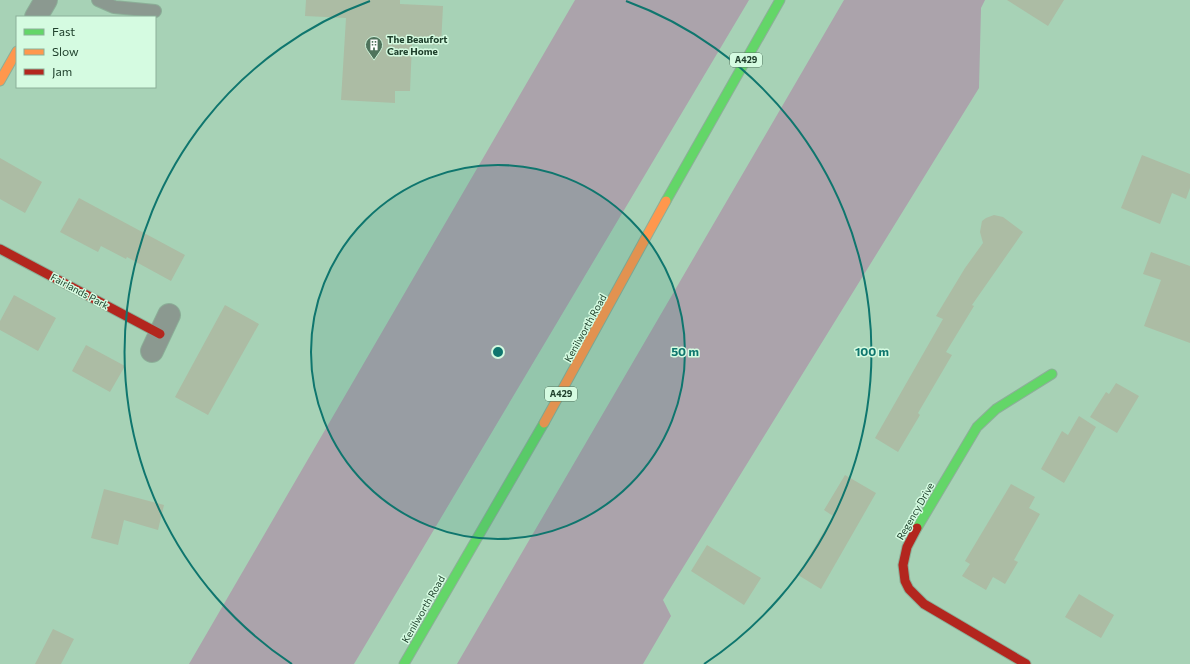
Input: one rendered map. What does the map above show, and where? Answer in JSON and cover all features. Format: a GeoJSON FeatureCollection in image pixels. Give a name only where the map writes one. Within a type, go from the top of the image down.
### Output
{"type":"FeatureCollection","features":[{"type":"Feature","properties":{"kind":"main road","name":"Kenilworth Road"},"geometry":{"type":"LineString","coordinates":[[404,664],[544,424],[711,120],[780,0]]}},
{"type":"Feature","properties":{"kind":"main road"},"geometry":{"type":"LineString","coordinates":[[0,80],[16,53]]}},
{"type":"Feature","properties":{"kind":"main road","name":"Fairlands Park"},"geometry":{"type":"LineString","coordinates":[[0,249],[160,333]]}},
{"type":"Feature","properties":{"kind":"main road","name":"Regency Drive"},"geometry":{"type":"LineString","coordinates":[[1026,664],[924,604],[914,596],[907,586],[903,578],[902,566],[904,554],[912,537],[977,427],[996,409],[1052,374]]}},
{"type":"Feature","properties":{"kind":"street"},"geometry":{"type":"LineString","coordinates":[[37,16],[46,0]]}},
{"type":"Feature","properties":{"kind":"lane"},"geometry":{"type":"LineString","coordinates":[[98,0],[114,7],[155,12]]}},
{"type":"Feature","properties":{"kind":"shaded area"},"geometry":{"type":"Polygon","coordinates":[[[575,0],[749,0],[354,664],[189,664],[575,0]]]}},
{"type":"Feature","properties":{"kind":"shaded area"},"geometry":{"type":"Polygon","coordinates":[[[844,0],[985,0],[981,8],[979,88],[663,600],[671,616],[643,664],[457,664],[844,0]]]}},
{"type":"Feature","properties":{"kind":"building","name":"The Beaufort Care Home"},"geometry":{"type":"Polygon","coordinates":[[[306,0],[400,0],[400,4],[443,6],[441,45],[412,44],[410,91],[395,91],[395,103],[341,100],[346,18],[305,16],[306,0]]]}},
{"type":"Feature","properties":{"kind":"building"},"geometry":{"type":"Polygon","coordinates":[[[1007,0],[1064,0],[1048,26],[1007,0]]]}},
{"type":"Feature","properties":{"kind":"building"},"geometry":{"type":"Polygon","coordinates":[[[1142,155],[1190,174],[1190,188],[1186,199],[1172,193],[1160,224],[1121,208],[1142,155]]]}},
{"type":"Feature","properties":{"kind":"building"},"geometry":{"type":"Polygon","coordinates":[[[0,158],[42,182],[25,213],[0,199],[0,158]]]}},
{"type":"Feature","properties":{"kind":"building"},"geometry":{"type":"Polygon","coordinates":[[[79,198],[185,255],[171,281],[127,257],[126,259],[101,246],[98,252],[60,232],[79,198]]]}},
{"type":"Feature","properties":{"kind":"building"},"geometry":{"type":"Polygon","coordinates":[[[994,215],[1003,217],[1023,232],[972,305],[974,306],[946,352],[952,355],[918,413],[920,415],[898,452],[875,438],[943,319],[936,316],[965,268],[983,243],[980,232],[982,221],[994,215]]]}},
{"type":"Feature","properties":{"kind":"building"},"geometry":{"type":"Polygon","coordinates":[[[1151,252],[1190,266],[1190,343],[1144,326],[1161,280],[1143,274],[1151,252]]]}},
{"type":"Feature","properties":{"kind":"building"},"geometry":{"type":"Polygon","coordinates":[[[14,295],[56,318],[38,351],[0,330],[0,321],[14,295]]]}},
{"type":"Feature","properties":{"kind":"building"},"geometry":{"type":"Polygon","coordinates":[[[225,305],[259,324],[208,415],[175,397],[225,305]]]}},
{"type":"Feature","properties":{"kind":"building"},"geometry":{"type":"Polygon","coordinates":[[[86,345],[125,366],[110,392],[72,371],[86,345]]]}},
{"type":"Feature","properties":{"kind":"building"},"geometry":{"type":"Polygon","coordinates":[[[1116,383],[1139,396],[1117,433],[1090,417],[1106,392],[1109,394],[1116,383]]]}},
{"type":"Feature","properties":{"kind":"building"},"geometry":{"type":"Polygon","coordinates":[[[1079,416],[1096,427],[1064,483],[1041,469],[1062,431],[1068,435],[1079,416]]]}},
{"type":"Feature","properties":{"kind":"building"},"geometry":{"type":"Polygon","coordinates":[[[845,475],[876,493],[821,589],[798,575],[833,516],[824,510],[845,475]]]}},
{"type":"Feature","properties":{"kind":"building"},"geometry":{"type":"Polygon","coordinates":[[[1011,484],[1035,497],[1029,508],[1040,514],[1014,560],[1018,562],[1005,584],[993,577],[986,590],[962,576],[970,564],[965,561],[1011,484]]]}},
{"type":"Feature","properties":{"kind":"building"},"geometry":{"type":"Polygon","coordinates":[[[104,489],[164,505],[158,530],[124,520],[118,545],[91,538],[104,489]]]}},
{"type":"Feature","properties":{"kind":"building"},"geometry":{"type":"Polygon","coordinates":[[[707,545],[761,578],[744,605],[691,571],[707,545]]]}},
{"type":"Feature","properties":{"kind":"building"},"geometry":{"type":"Polygon","coordinates":[[[1079,594],[1114,615],[1101,638],[1065,617],[1079,594]]]}},
{"type":"Feature","properties":{"kind":"building"},"geometry":{"type":"Polygon","coordinates":[[[53,629],[74,639],[61,664],[35,664],[53,629]]]}},
{"type":"Feature","properties":{"kind":"traffic: fast"},"geometry":{"type":"LineString","coordinates":[[666,201],[780,0]]}},
{"type":"Feature","properties":{"kind":"traffic: fast"},"geometry":{"type":"LineString","coordinates":[[917,528],[977,427],[996,409],[1052,374]]}},
{"type":"Feature","properties":{"kind":"traffic: fast"},"geometry":{"type":"LineString","coordinates":[[404,664],[544,423]]}},
{"type":"Feature","properties":{"kind":"traffic: slow"},"geometry":{"type":"LineString","coordinates":[[0,81],[16,53]]}},
{"type":"Feature","properties":{"kind":"traffic: slow"},"geometry":{"type":"LineString","coordinates":[[544,423],[666,201]]}},
{"type":"Feature","properties":{"kind":"traffic: jam"},"geometry":{"type":"LineString","coordinates":[[0,249],[160,334]]}},
{"type":"Feature","properties":{"kind":"traffic: jam"},"geometry":{"type":"LineString","coordinates":[[917,528],[907,547],[903,565],[905,581],[909,589],[924,604],[1026,664]]}},
{"type":"Feature","properties":{"kind":"place","name":"The Beaufort Care Home"},"geometry":{"type":"Point","coordinates":[374,60]}}]}
